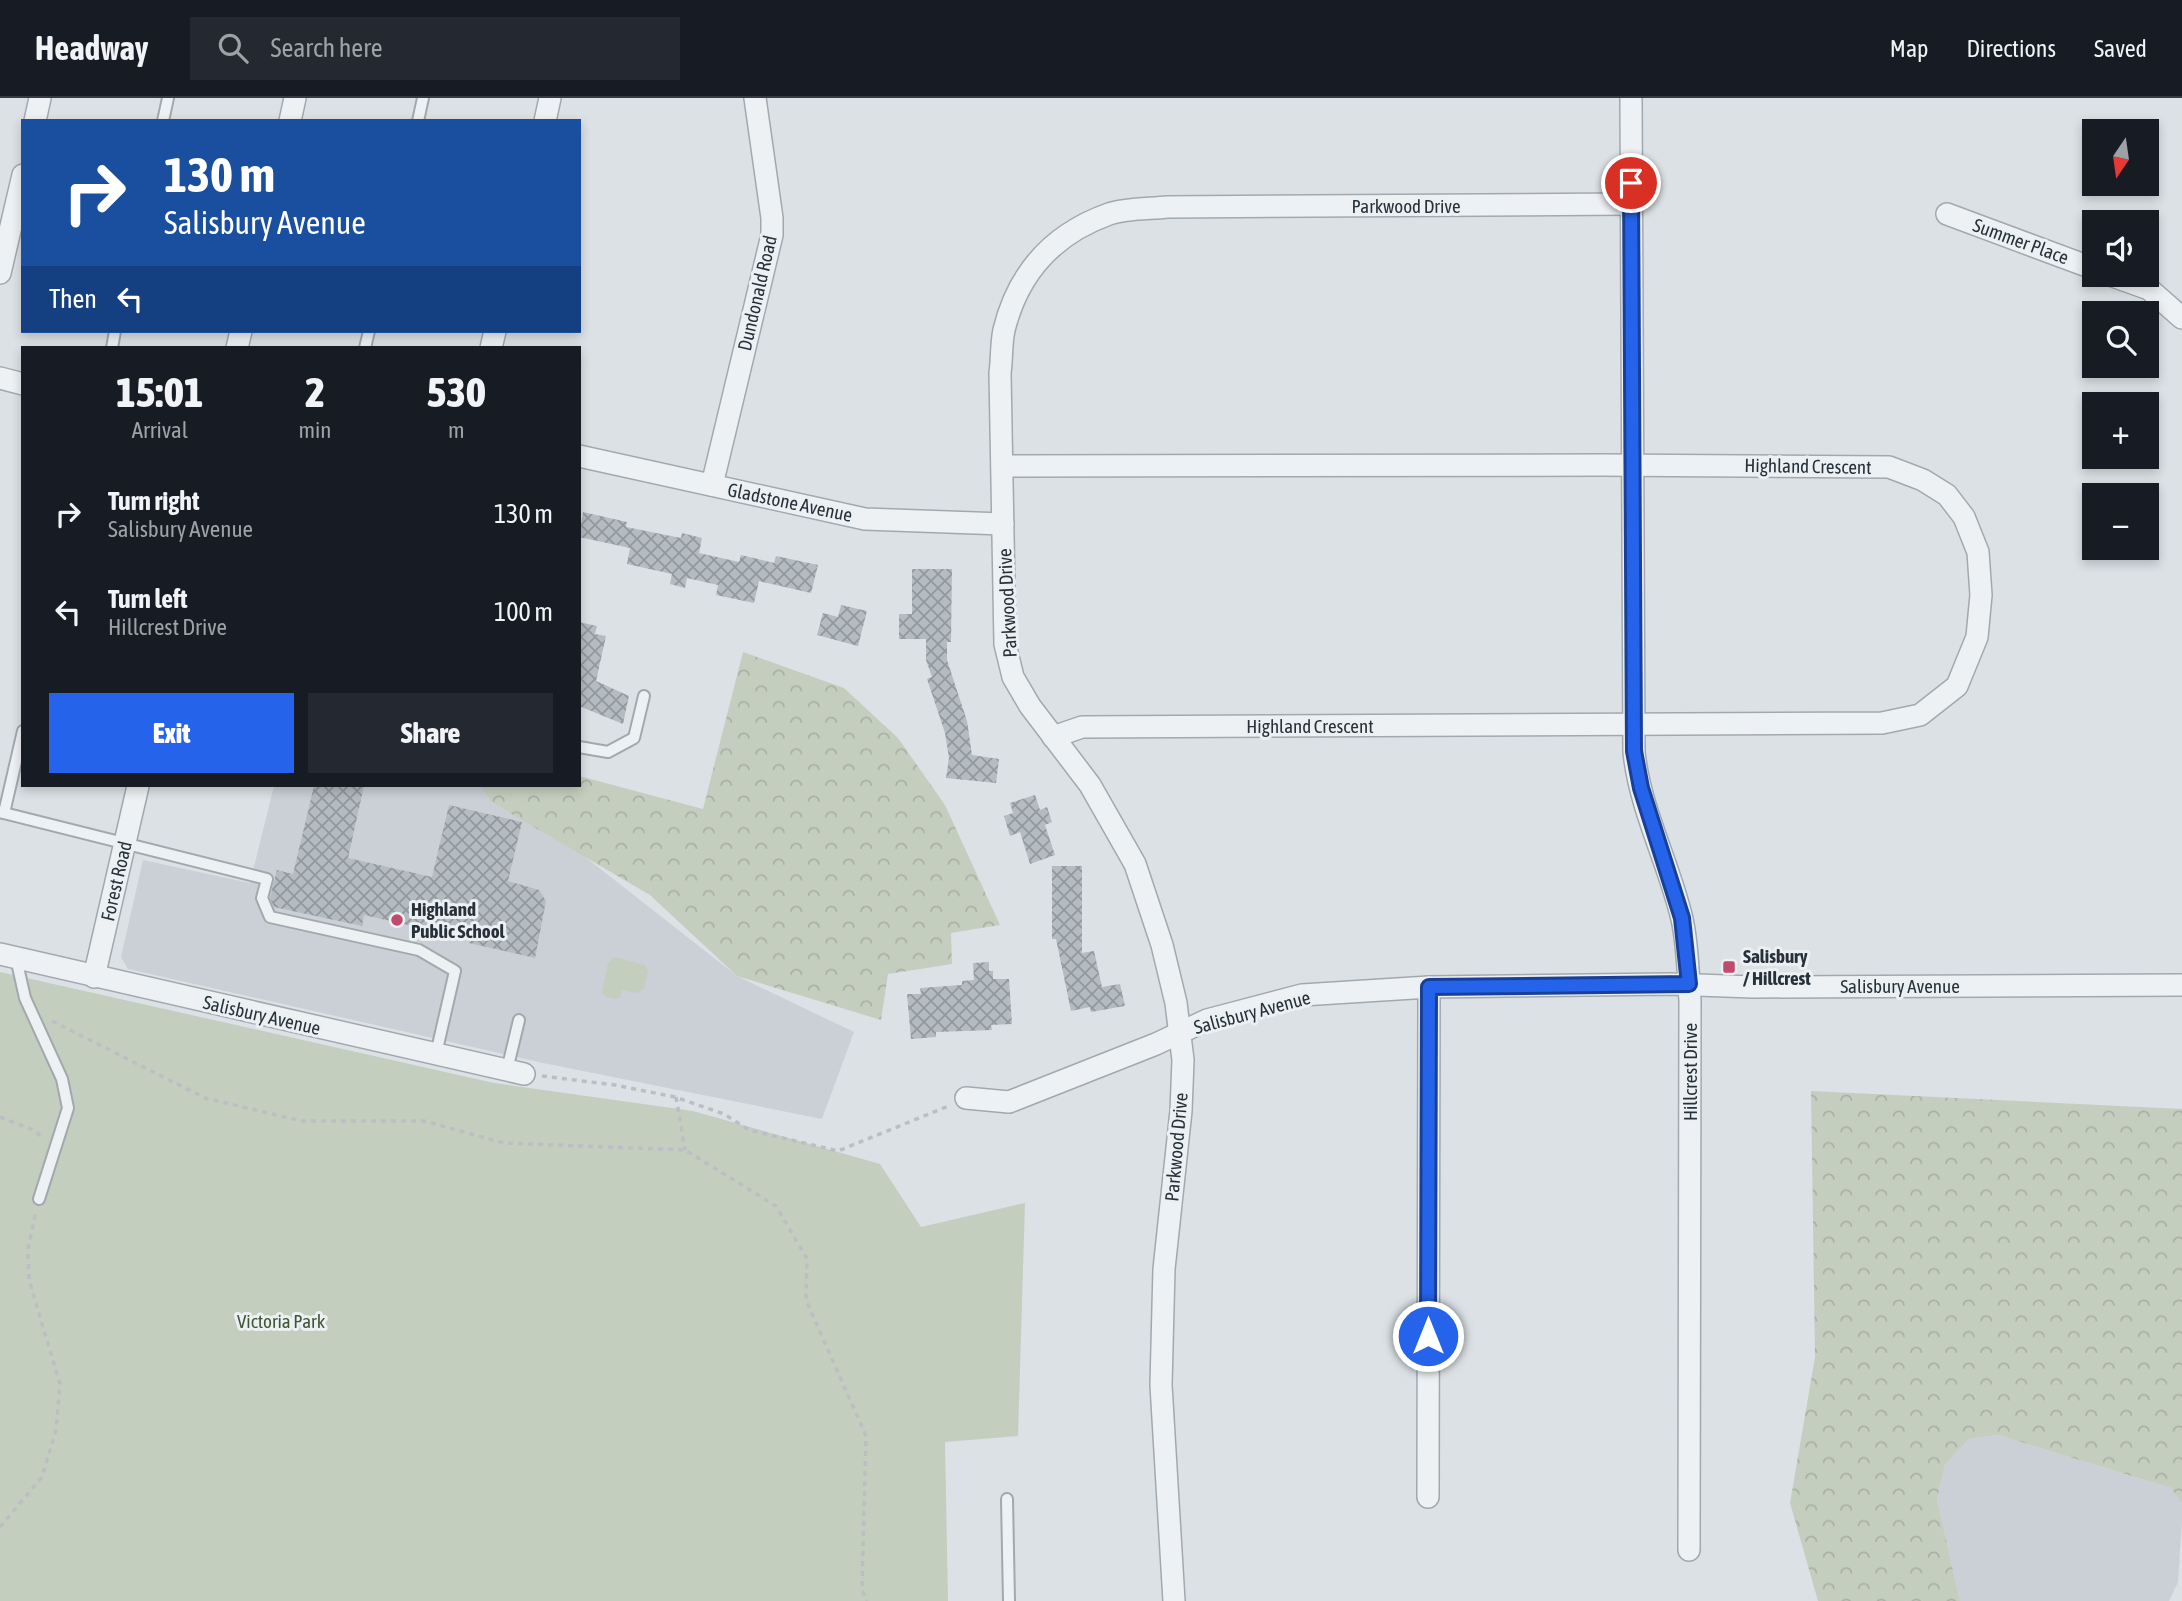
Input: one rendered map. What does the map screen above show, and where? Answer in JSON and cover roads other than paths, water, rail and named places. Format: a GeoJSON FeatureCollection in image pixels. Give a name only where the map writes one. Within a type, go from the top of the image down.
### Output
{"type":"FeatureCollection","features":[{"type":"Feature","properties":{"kind":"street"},"geometry":{"type":"LineString","coordinates":[[35,119],[40,98]]}},
{"type":"Feature","properties":{"kind":"street"},"geometry":{"type":"LineString","coordinates":[[290,119],[295,98]]}},
{"type":"Feature","properties":{"kind":"street"},"geometry":{"type":"LineString","coordinates":[[545,119],[550,98]]}},
{"type":"Feature","properties":{"kind":"street","name":"Dundonald Road"},"geometry":{"type":"LineString","coordinates":[[712,485],[772,235],[755,98]]}},
{"type":"Feature","properties":{"kind":"street","name":"Hillcrest Drive"},"geometry":{"type":"LineString","coordinates":[[1631,98],[1636,768],[1682,918],[1689,984],[1689,1550]]}},
{"type":"Feature","properties":{"kind":"street"},"geometry":{"type":"LineString","coordinates":[[0,273],[21,184]]}},
{"type":"Feature","properties":{"kind":"street","name":"Parkwood Drive"},"geometry":{"type":"LineString","coordinates":[[1174,1601],[1161,1385],[1164,1269],[1181,1111],[1181,1032],[1162,945],[1135,864],[1090,785],[1030,706],[1013,677],[1005,644],[1004,331],[1017,293],[1029,270],[1046,251],[1076,229],[1111,213],[1168,207],[1630,204]]}},
{"type":"Feature","properties":{"kind":"street","name":"Summer Place"},"geometry":{"type":"LineString","coordinates":[[1947,214],[2082,264]]}},
{"type":"Feature","properties":{"kind":"street"},"geometry":{"type":"LineString","coordinates":[[2144,287],[2182,318]]}},
{"type":"Feature","properties":{"kind":"street"},"geometry":{"type":"LineString","coordinates":[[0,378],[21,383]]}},
{"type":"Feature","properties":{"kind":"street","name":"Gladstone Avenue"},"geometry":{"type":"LineString","coordinates":[[581,456],[865,519],[1003,524]]}},
{"type":"Feature","properties":{"kind":"street","name":"Highland Crescent"},"geometry":{"type":"LineString","coordinates":[[1003,466],[1889,467],[1923,480],[1947,495],[1964,517],[1978,552],[1981,596],[1977,637],[1957,685],[1920,715],[1882,723],[1082,727],[1053,737]]}},
{"type":"Feature","properties":{"kind":"street","name":"Forest Road"},"geometry":{"type":"LineString","coordinates":[[94,977],[138,787]]}},
{"type":"Feature","properties":{"kind":"street","name":"Salisbury Avenue"},"geometry":{"type":"LineString","coordinates":[[8,956],[516,1072]]}},
{"type":"Feature","properties":{"kind":"street","name":"Salisbury Avenue"},"geometry":{"type":"LineString","coordinates":[[966,1098],[1009,1102],[1207,1020],[1302,995],[1429,987],[1689,984],[1753,987],[2182,985]]}},
{"type":"Feature","properties":{"kind":"street"},"geometry":{"type":"LineString","coordinates":[[1428,1497],[1429,987]]}},
{"type":"Feature","properties":{"kind":"lane"},"geometry":{"type":"LineString","coordinates":[[163,119],[168,98]]}},
{"type":"Feature","properties":{"kind":"lane"},"geometry":{"type":"LineString","coordinates":[[418,119],[423,98]]}},
{"type":"Feature","properties":{"kind":"lane"},"geometry":{"type":"LineString","coordinates":[[581,747],[608,752],[634,738],[644,696]]}},
{"type":"Feature","properties":{"kind":"lane"},"geometry":{"type":"LineString","coordinates":[[21,739],[2,812],[267,878],[262,898],[270,917],[419,950],[455,971],[436,1054]]}},
{"type":"Feature","properties":{"kind":"lane"},"geometry":{"type":"LineString","coordinates":[[8,956],[62,1079],[68,1108],[39,1199]]}},
{"type":"Feature","properties":{"kind":"lane"},"geometry":{"type":"LineString","coordinates":[[516,1072],[519,1020]]}},
{"type":"Feature","properties":{"kind":"lane"},"geometry":{"type":"LineString","coordinates":[[1007,1499],[1009,1601]]}},
{"type":"Feature","properties":{"kind":"place","name":"Highland Public School"},"geometry":{"type":"Point","coordinates":[397,920]}},
{"type":"Feature","properties":{"kind":"place","name":"Salisbury / Hillcrest"},"geometry":{"type":"Point","coordinates":[1729,967]}},
{"type":"Feature","properties":{"kind":"park label","name":"Victoria Park"},"geometry":{"type":"Point","coordinates":[281,1321]}}]}
